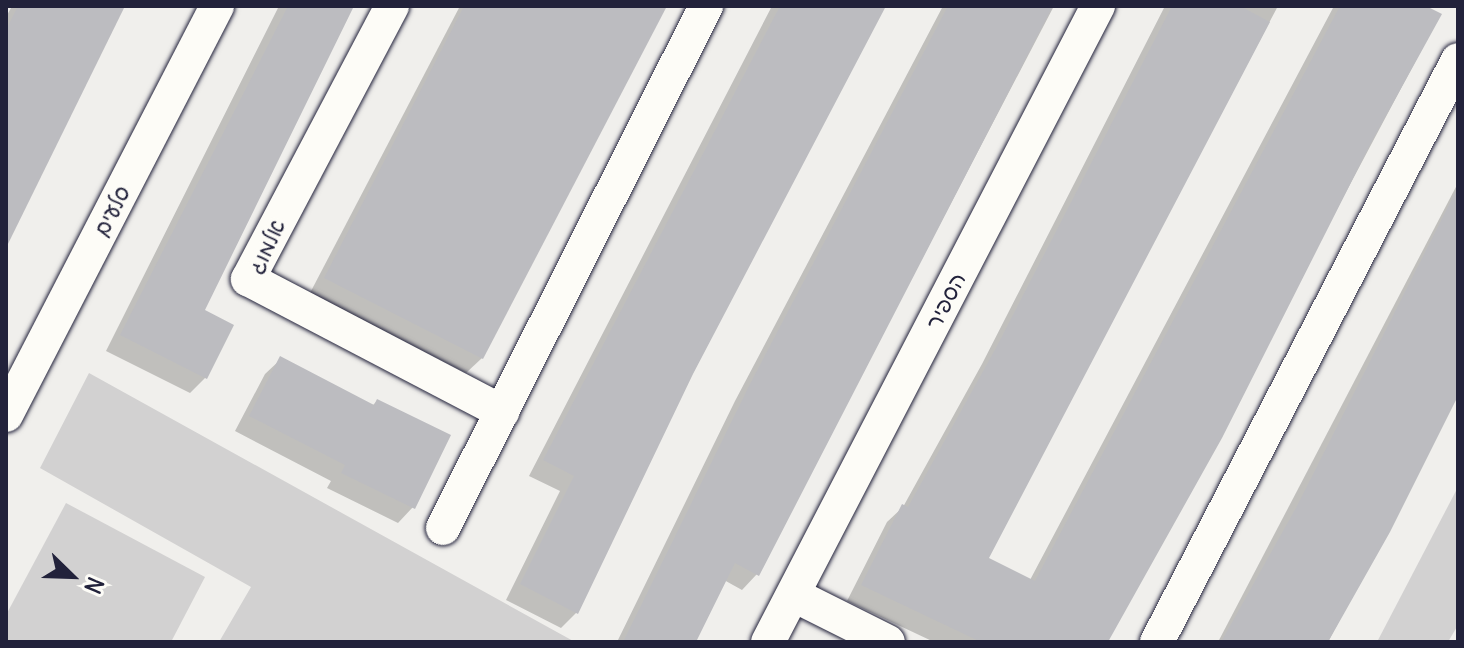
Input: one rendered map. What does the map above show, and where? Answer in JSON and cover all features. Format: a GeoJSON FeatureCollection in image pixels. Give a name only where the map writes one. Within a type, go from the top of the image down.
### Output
{"type":"FeatureCollection","features":[{"type":"Feature","properties":{"kind":"street","name":"סלעים"},"geometry":{"type":"LineString","coordinates":[[6,415],[217,6]]}},
{"type":"Feature","properties":{"kind":"street","name":"אלמוג"},"geometry":{"type":"LineString","coordinates":[[392,6],[248,279],[502,412]]}},
{"type":"Feature","properties":{"kind":"street"},"geometry":{"type":"LineString","coordinates":[[443,528],[706,6]]}},
{"type":"Feature","properties":{"kind":"street","name":"הספיר"},"geometry":{"type":"LineString","coordinates":[[768,642],[1098,6]]}},
{"type":"Feature","properties":{"kind":"street"},"geometry":{"type":"LineString","coordinates":[[1157,642],[1458,60]]}},
{"type":"Feature","properties":{"kind":"street"},"geometry":{"type":"LineString","coordinates":[[794,595],[888,642]]}},
{"type":"Feature","properties":{"kind":"shaded area"},"geometry":{"type":"Polygon","coordinates":[[[89,373],[575,642],[219,642],[251,587],[40,468],[89,373]]]}},
{"type":"Feature","properties":{"kind":"shaded area"},"geometry":{"type":"Polygon","coordinates":[[[1458,487],[1458,625],[1448,642],[1377,642],[1458,487]]]}},
{"type":"Feature","properties":{"kind":"shaded area"},"geometry":{"type":"Polygon","coordinates":[[[66,503],[205,577],[171,642],[6,642],[6,615],[66,503]]]}},
{"type":"Feature","properties":{"kind":"building"},"geometry":{"type":"Polygon","coordinates":[[[18,6],[125,6],[6,248],[6,30],[18,6]]]}},
{"type":"Feature","properties":{"kind":"building"},"geometry":{"type":"Polygon","coordinates":[[[288,6],[354,6],[205,310],[234,325],[207,379],[120,335],[288,6]]]}},
{"type":"Feature","properties":{"kind":"building"},"geometry":{"type":"Polygon","coordinates":[[[464,6],[667,6],[483,359],[324,278],[464,6]]]}},
{"type":"Feature","properties":{"kind":"building"},"geometry":{"type":"Polygon","coordinates":[[[780,6],[886,6],[693,374],[578,614],[520,584],[574,476],[543,460],[780,6]]]}},
{"type":"Feature","properties":{"kind":"building"},"geometry":{"type":"Polygon","coordinates":[[[948,6],[1053,6],[759,576],[735,563],[696,642],[623,642],[750,384],[948,6]]]}},
{"type":"Feature","properties":{"kind":"building"},"geometry":{"type":"Polygon","coordinates":[[[1172,6],[1240,6],[1270,22],[989,558],[1035,581],[1340,6],[1426,6],[1442,14],[1371,143],[1222,438],[1108,642],[981,642],[861,585],[902,504],[908,507],[997,346],[1172,6]]]}},
{"type":"Feature","properties":{"kind":"building"},"geometry":{"type":"Polygon","coordinates":[[[1458,187],[1458,396],[1390,532],[1328,642],[1221,642],[1297,506],[1458,187]]]}},
{"type":"Feature","properties":{"kind":"building"},"geometry":{"type":"Polygon","coordinates":[[[280,356],[374,405],[377,399],[451,435],[415,509],[341,473],[345,465],[249,416],[280,356]]]}}]}
